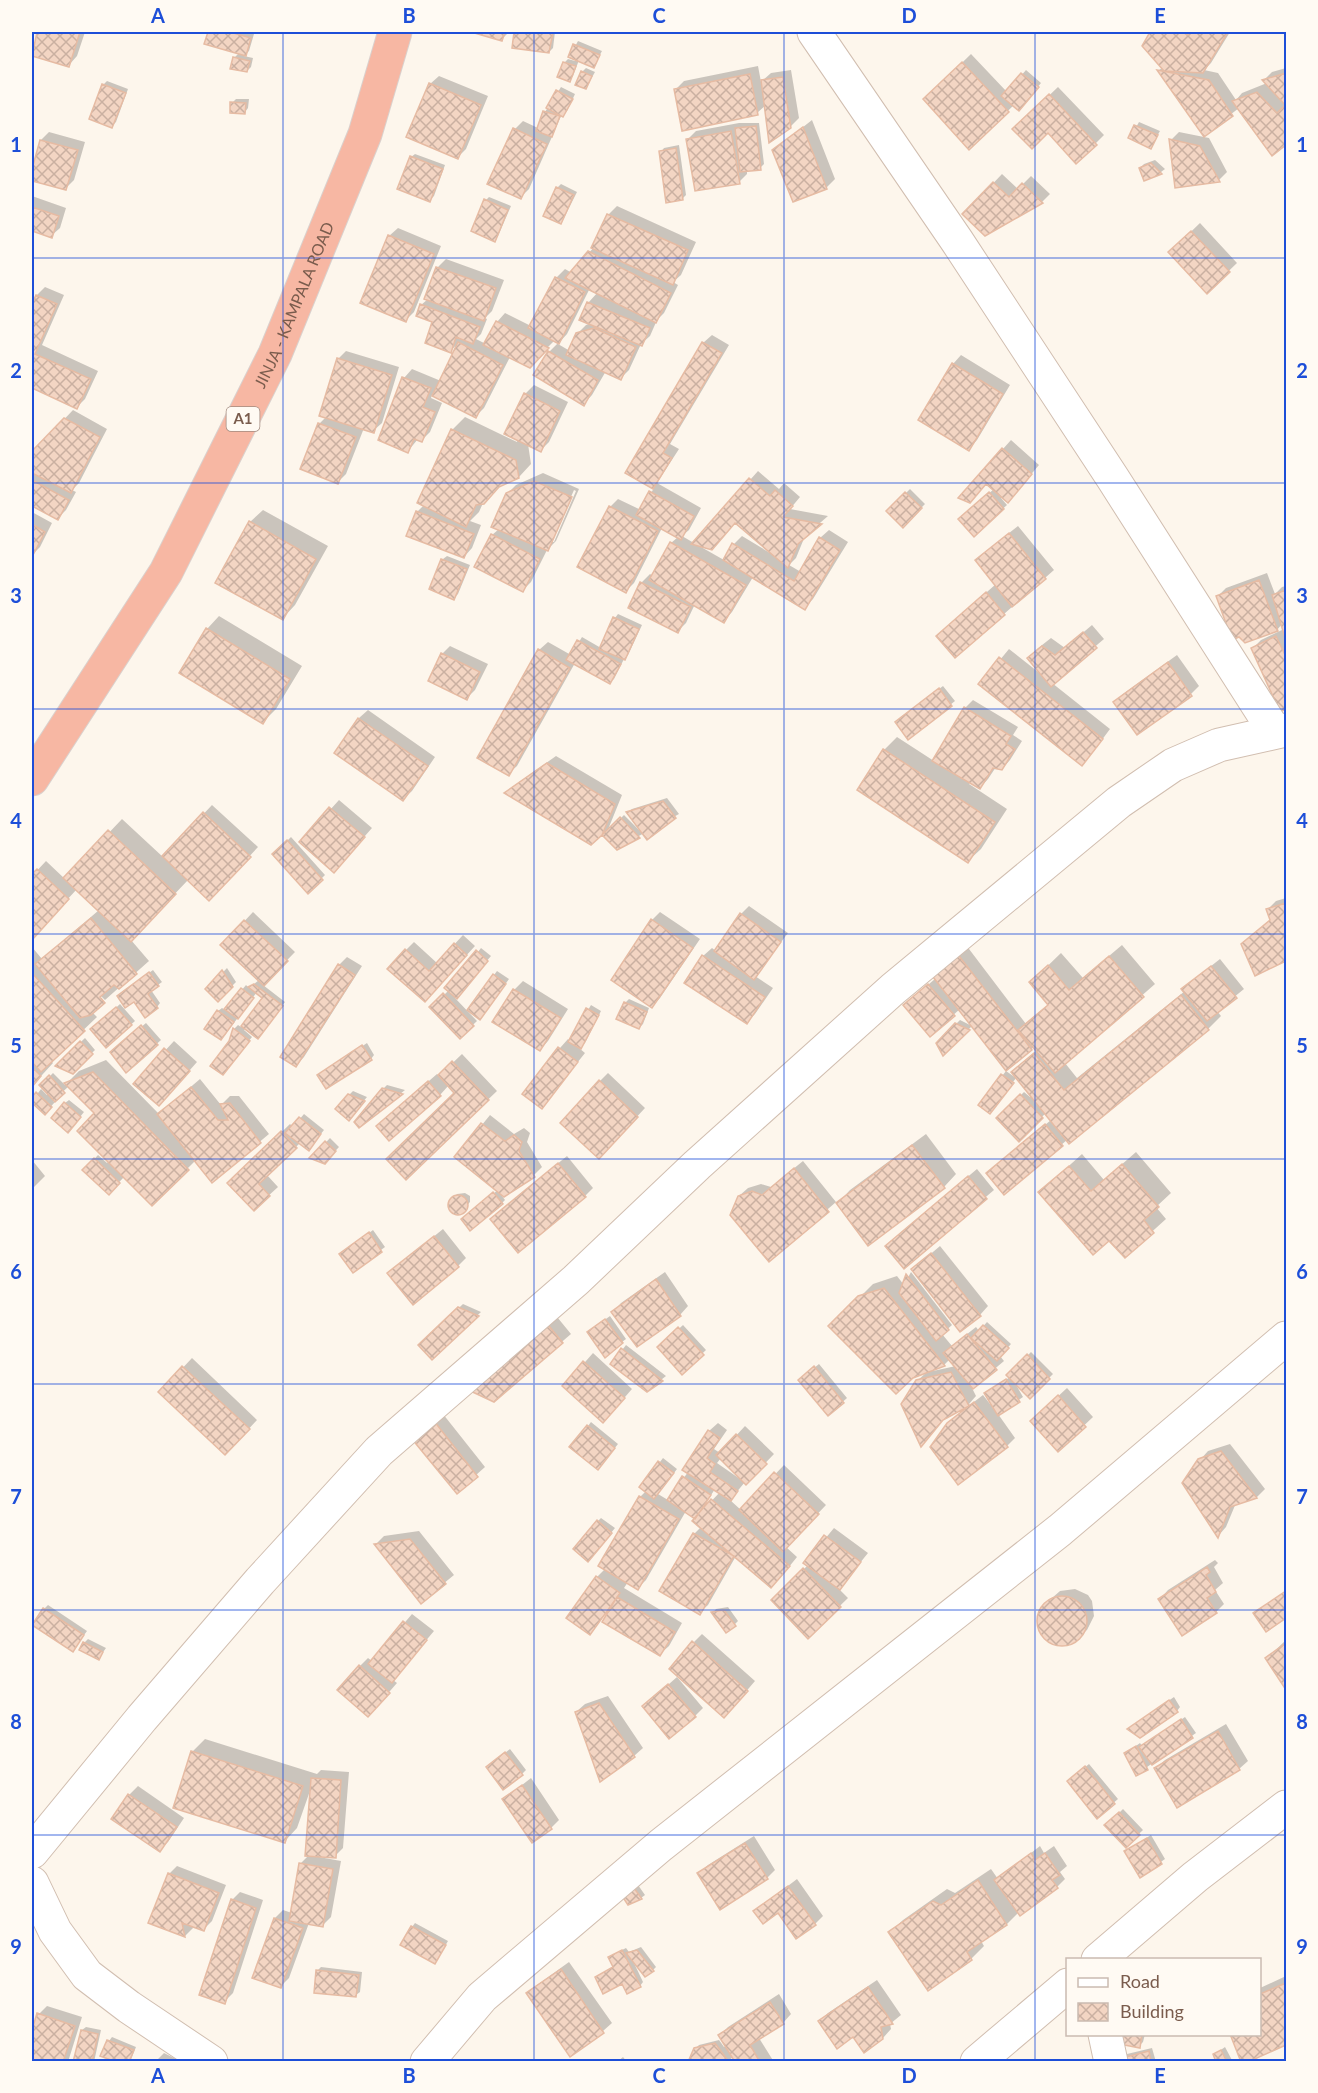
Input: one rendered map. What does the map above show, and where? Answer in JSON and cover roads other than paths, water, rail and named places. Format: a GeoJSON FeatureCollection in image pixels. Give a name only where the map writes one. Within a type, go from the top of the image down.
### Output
{"type":"FeatureCollection","features":[{"type":"Feature","properties":{"kind":"highway","name":"JINJA - KAMPALA ROAD"},"geometry":{"type":"LineString","coordinates":[[32,779],[166,572],[270,364],[365,134],[395,32]]}},
{"type":"Feature","properties":{"kind":"street"},"geometry":{"type":"LineString","coordinates":[[32,1852],[142,1718],[252,1590],[379,1451],[576,1280],[697,1165],[893,988],[1119,802],[1173,765],[1219,745],[1281,731],[964,251],[814,32]]}},
{"type":"Feature","properties":{"kind":"street"},"geometry":{"type":"LineString","coordinates":[[427,2061],[482,1997],[662,1845],[1060,1530],[1287,1338]]}},
{"type":"Feature","properties":{"kind":"street"},"geometry":{"type":"LineString","coordinates":[[1099,1958],[1195,1877],[1287,1807]]}},
{"type":"Feature","properties":{"kind":"street"},"geometry":{"type":"LineString","coordinates":[[32,1883],[55,1931],[87,1975],[129,2007],[211,2061]]}},
{"type":"Feature","properties":{"kind":"street"},"geometry":{"type":"LineString","coordinates":[[976,2061],[1066,1987]]}},
{"type":"Feature","properties":{"kind":"street"},"geometry":{"type":"LineString","coordinates":[[1105,2036],[1111,2061]]}}]}
